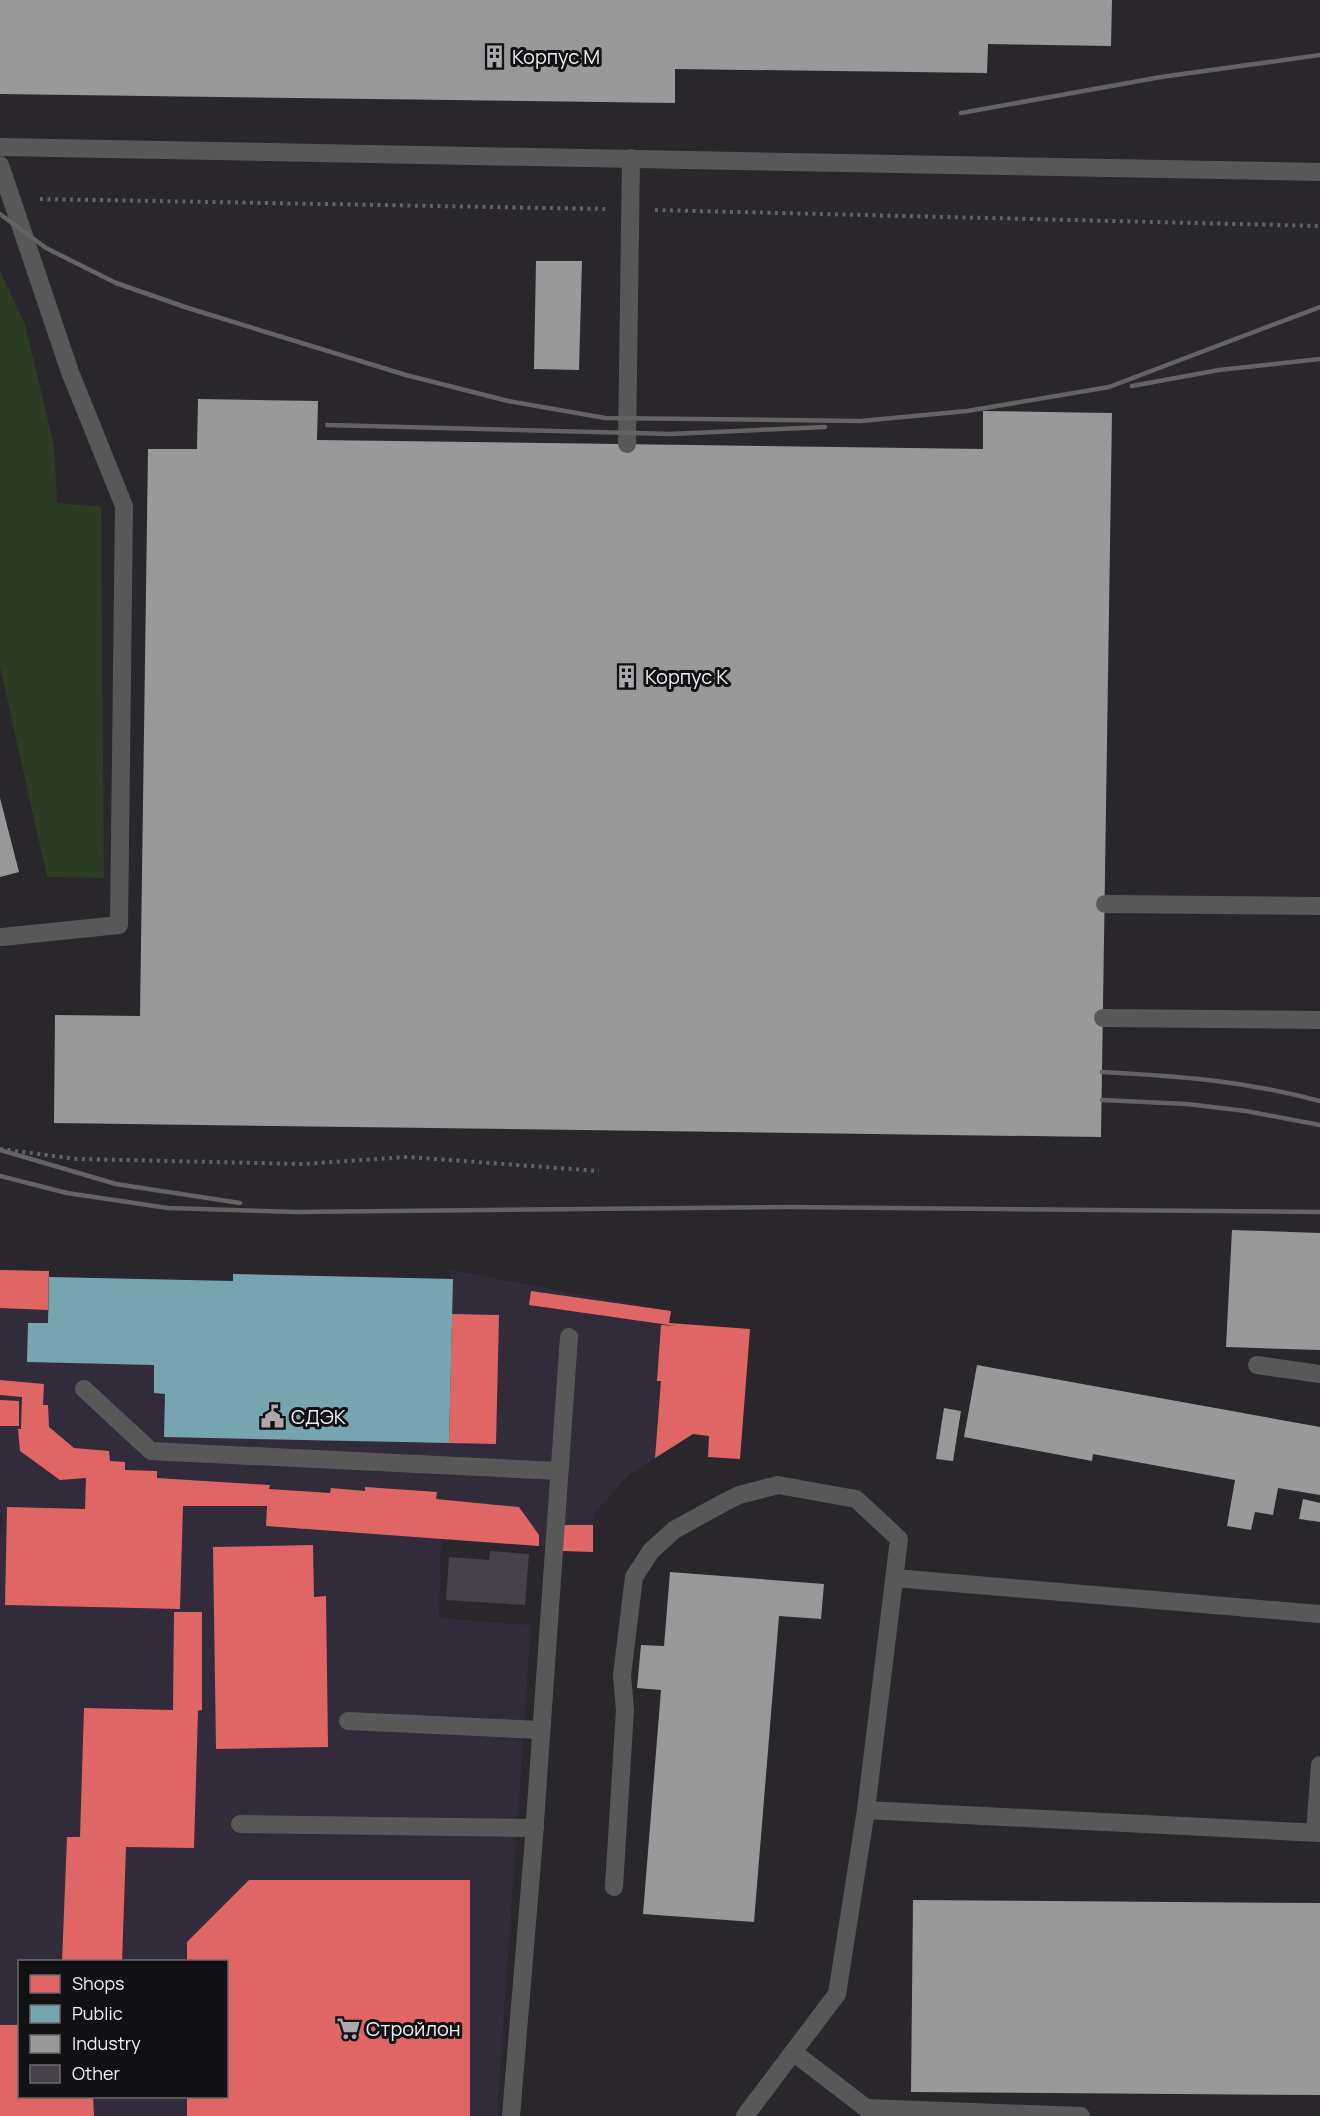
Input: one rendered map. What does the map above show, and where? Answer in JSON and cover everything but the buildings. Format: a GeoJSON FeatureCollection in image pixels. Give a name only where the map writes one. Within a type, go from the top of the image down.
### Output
{"type":"FeatureCollection","features":[{"type":"Feature","properties":{"kind":"lane"},"geometry":{"type":"LineString","coordinates":[[0,147],[1320,172]]}},
{"type":"Feature","properties":{"kind":"lane"},"geometry":{"type":"LineString","coordinates":[[627,444],[631,158]]}},
{"type":"Feature","properties":{"kind":"lane"},"geometry":{"type":"LineString","coordinates":[[0,165],[70,372],[124,506],[119,925],[2,937]]}},
{"type":"Feature","properties":{"kind":"lane"},"geometry":{"type":"LineString","coordinates":[[1105,904],[1320,906]]}},
{"type":"Feature","properties":{"kind":"lane"},"geometry":{"type":"LineString","coordinates":[[1103,1018],[1320,1020]]}},
{"type":"Feature","properties":{"kind":"lane"},"geometry":{"type":"LineString","coordinates":[[511,2116],[535,1828],[569,1337]]}},
{"type":"Feature","properties":{"kind":"lane"},"geometry":{"type":"LineString","coordinates":[[1257,1365],[1320,1374]]}},
{"type":"Feature","properties":{"kind":"lane"},"geometry":{"type":"LineString","coordinates":[[84,1389],[151,1451],[559,1471]]}},
{"type":"Feature","properties":{"kind":"lane"},"geometry":{"type":"LineString","coordinates":[[614,1887],[625,1710],[622,1675],[634,1577],[651,1551],[674,1530],[739,1495],[778,1485],[856,1499],[899,1539],[866,1810],[837,1994],[745,2116]]}},
{"type":"Feature","properties":{"kind":"lane"},"geometry":{"type":"LineString","coordinates":[[895,1578],[1320,1614]]}},
{"type":"Feature","properties":{"kind":"lane"},"geometry":{"type":"LineString","coordinates":[[348,1721],[541,1730]]}},
{"type":"Feature","properties":{"kind":"lane"},"geometry":{"type":"LineString","coordinates":[[866,1810],[1318,1832],[1320,1765]]}},
{"type":"Feature","properties":{"kind":"lane"},"geometry":{"type":"LineString","coordinates":[[240,1824],[535,1828]]}},
{"type":"Feature","properties":{"kind":"lane"},"geometry":{"type":"LineString","coordinates":[[793,2052],[866,2108],[1081,2116]]}},
{"type":"Feature","properties":{"kind":"path"},"geometry":{"type":"LineString","coordinates":[[11,198],[1320,226]]}},
{"type":"Feature","properties":{"kind":"path"},"geometry":{"type":"LineString","coordinates":[[0,1149],[77,1159],[302,1164],[408,1157],[599,1171]]}},
{"type":"Feature","properties":{"kind":"shaded area"},"geometry":{"type":"Polygon","coordinates":[[[449,1270],[671,1311],[670,1324],[750,1329],[740,1459],[708,1457],[709,1436],[693,1434],[655,1458],[629,1475],[594,1513],[593,1552],[562,1551],[553,1544],[539,1546],[441,1539],[439,1618],[531,1625],[497,2116],[0,2116],[0,1537],[3,1514],[0,1514],[0,1308],[48,1309],[49,1277],[232,1281],[233,1274],[452,1279],[449,1270]],[[183,1496],[111,1510],[7,1508],[5,1605],[180,1609],[183,1496]]]}},
{"type":"Feature","properties":{"kind":"green space"},"geometry":{"type":"Polygon","coordinates":[[[0,271],[25,324],[54,446],[57,503],[101,507],[104,878],[47,877],[0,667],[0,271]]]}},
{"type":"Feature","properties":{"kind":"railway"},"geometry":{"type":"LineString","coordinates":[[961,113],[1161,77],[1320,55]]}},
{"type":"Feature","properties":{"kind":"railway"},"geometry":{"type":"LineString","coordinates":[[0,214],[46,248],[116,283],[188,308],[406,375],[508,401],[605,418],[861,421],[967,411],[1109,387],[1320,307]]}},
{"type":"Feature","properties":{"kind":"railway"},"geometry":{"type":"LineString","coordinates":[[1132,386],[1219,370],[1320,359]]}},
{"type":"Feature","properties":{"kind":"railway"},"geometry":{"type":"LineString","coordinates":[[327,425],[671,434],[825,427]]}},
{"type":"Feature","properties":{"kind":"railway"},"geometry":{"type":"LineString","coordinates":[[1102,1072],[1212,1080],[1320,1101]]}},
{"type":"Feature","properties":{"kind":"railway"},"geometry":{"type":"LineString","coordinates":[[1102,1100],[1187,1104],[1246,1111],[1320,1125]]}},
{"type":"Feature","properties":{"kind":"railway"},"geometry":{"type":"LineString","coordinates":[[0,1150],[116,1184],[240,1203]]}},
{"type":"Feature","properties":{"kind":"railway"},"geometry":{"type":"LineString","coordinates":[[0,1176],[67,1193],[168,1208],[297,1212],[789,1207],[1320,1212]]}},
{"type":"Feature","properties":{"kind":"place","name":"Корпус М"},"geometry":{"type":"Point","coordinates":[494,57]}},
{"type":"Feature","properties":{"kind":"place","name":"Корпус К"},"geometry":{"type":"Point","coordinates":[627,677]}},
{"type":"Feature","properties":{"kind":"place","name":"СДЭК"},"geometry":{"type":"Point","coordinates":[273,1417]}},
{"type":"Feature","properties":{"kind":"place","name":"Стройлон"},"geometry":{"type":"Point","coordinates":[348,2029]}}]}
